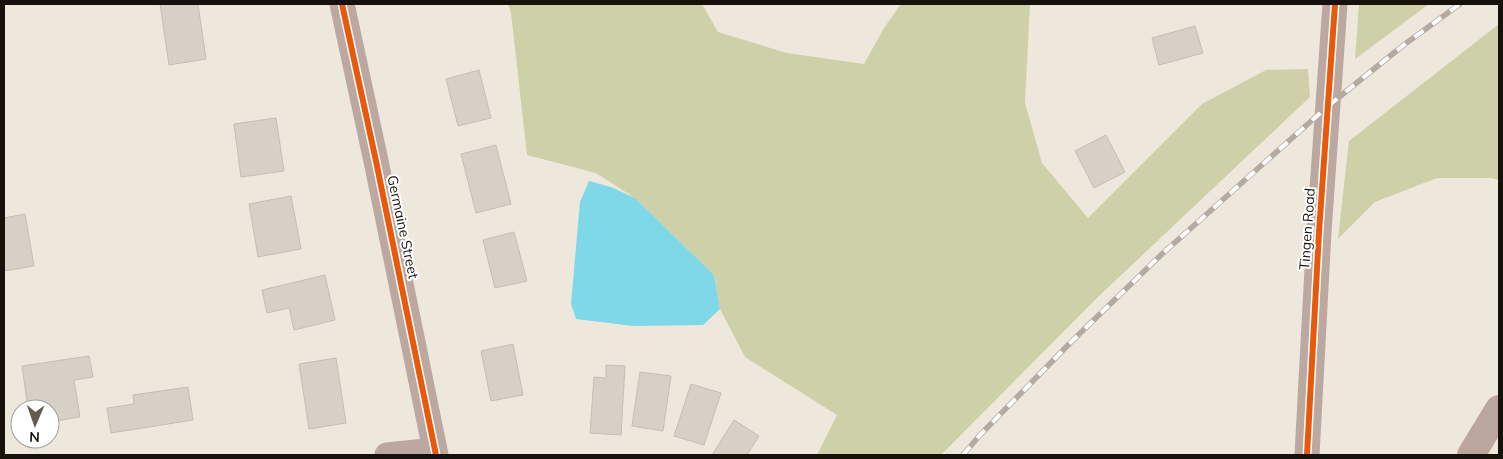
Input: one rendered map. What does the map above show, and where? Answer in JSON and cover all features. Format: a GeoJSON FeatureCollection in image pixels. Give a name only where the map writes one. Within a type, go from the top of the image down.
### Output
{"type":"FeatureCollection","features":[{"type":"Feature","properties":{"kind":"main road"},"geometry":{"type":"LineString","coordinates":[[1471,455],[1499,409]]}},
{"type":"Feature","properties":{"kind":"street","name":"Germaine Street"},"geometry":{"type":"LineString","coordinates":[[342,4],[436,452]]}},
{"type":"Feature","properties":{"kind":"street","name":"Tingen Road"},"geometry":{"type":"LineString","coordinates":[[1307,455],[1319,232],[1335,4]]}},
{"type":"Feature","properties":{"kind":"street"},"geometry":{"type":"LineString","coordinates":[[387,455],[436,452]]}},
{"type":"Feature","properties":{"kind":"green space"},"geometry":{"type":"Polygon","coordinates":[[[508,4],[702,4],[718,32],[787,53],[864,64],[884,28],[901,4],[1030,4],[1025,103],[1042,163],[1088,218],[1202,104],[1266,70],[1308,69],[1310,97],[1099,296],[941,455],[817,455],[837,415],[745,357],[720,309],[714,275],[635,198],[596,173],[527,155],[511,13],[508,4]]]}},
{"type":"Feature","properties":{"kind":"green space"},"geometry":{"type":"Polygon","coordinates":[[[1359,4],[1429,4],[1355,59],[1359,4]]]}},
{"type":"Feature","properties":{"kind":"green space"},"geometry":{"type":"Polygon","coordinates":[[[1499,24],[1499,180],[1492,178],[1437,178],[1375,202],[1338,239],[1349,141],[1499,24]]]}},
{"type":"Feature","properties":{"kind":"water"},"geometry":{"type":"Polygon","coordinates":[[[589,181],[611,187],[635,198],[714,275],[720,309],[703,325],[633,326],[576,319],[571,304],[580,202],[589,181]]]}},
{"type":"Feature","properties":{"kind":"building"},"geometry":{"type":"Polygon","coordinates":[[[160,4],[198,4],[206,59],[169,65],[160,4]]]}},
{"type":"Feature","properties":{"kind":"building"},"geometry":{"type":"Polygon","coordinates":[[[1195,26],[1203,53],[1159,65],[1152,38],[1195,26]]]}},
{"type":"Feature","properties":{"kind":"building"},"geometry":{"type":"Polygon","coordinates":[[[479,70],[491,118],[458,126],[446,79],[479,70]]]}},
{"type":"Feature","properties":{"kind":"building"},"geometry":{"type":"Polygon","coordinates":[[[276,118],[284,171],[241,177],[234,124],[276,118]]]}},
{"type":"Feature","properties":{"kind":"building"},"geometry":{"type":"Polygon","coordinates":[[[1106,135],[1125,172],[1094,188],[1075,151],[1106,135]]]}},
{"type":"Feature","properties":{"kind":"building"},"geometry":{"type":"Polygon","coordinates":[[[496,145],[511,204],[476,213],[461,154],[496,145]]]}},
{"type":"Feature","properties":{"kind":"building"},"geometry":{"type":"Polygon","coordinates":[[[291,196],[301,249],[258,257],[249,204],[291,196]]]}},
{"type":"Feature","properties":{"kind":"building"},"geometry":{"type":"Polygon","coordinates":[[[25,214],[34,266],[4,271],[4,218],[25,214]]]}},
{"type":"Feature","properties":{"kind":"building"},"geometry":{"type":"Polygon","coordinates":[[[514,232],[527,281],[495,288],[483,240],[514,232]]]}},
{"type":"Feature","properties":{"kind":"building"},"geometry":{"type":"Polygon","coordinates":[[[325,275],[335,320],[294,330],[289,308],[267,313],[262,290],[325,275]]]}},
{"type":"Feature","properties":{"kind":"building"},"geometry":{"type":"Polygon","coordinates":[[[513,344],[523,395],[491,401],[481,351],[513,344]]]}},
{"type":"Feature","properties":{"kind":"building"},"geometry":{"type":"Polygon","coordinates":[[[89,356],[93,377],[74,380],[80,417],[60,420],[60,399],[27,399],[22,366],[89,356]]]}},
{"type":"Feature","properties":{"kind":"building"},"geometry":{"type":"Polygon","coordinates":[[[336,358],[346,423],[309,429],[299,364],[336,358]]]}},
{"type":"Feature","properties":{"kind":"building"},"geometry":{"type":"Polygon","coordinates":[[[606,365],[625,366],[621,435],[590,433],[594,377],[606,378],[606,365]]]}},
{"type":"Feature","properties":{"kind":"building"},"geometry":{"type":"Polygon","coordinates":[[[640,372],[671,376],[663,431],[632,426],[640,372]]]}},
{"type":"Feature","properties":{"kind":"building"},"geometry":{"type":"Polygon","coordinates":[[[691,384],[721,393],[704,445],[674,436],[691,384]]]}},
{"type":"Feature","properties":{"kind":"building"},"geometry":{"type":"Polygon","coordinates":[[[188,387],[193,420],[111,433],[107,408],[134,404],[133,395],[188,387]]]}},
{"type":"Feature","properties":{"kind":"building"},"geometry":{"type":"Polygon","coordinates":[[[734,420],[759,436],[747,455],[712,455],[734,420]]]}},
{"type":"Feature","properties":{"kind":"railway"},"geometry":{"type":"LineString","coordinates":[[963,455],[980,435],[1072,341],[1162,254],[1328,106],[1405,44],[1460,4]]}},
{"type":"Feature","properties":{"kind":"cycle path"},"geometry":{"type":"LineString","coordinates":[[342,4],[436,455]]}},
{"type":"Feature","properties":{"kind":"cycle path"},"geometry":{"type":"LineString","coordinates":[[1307,455],[1319,232],[1335,4]]}}]}
